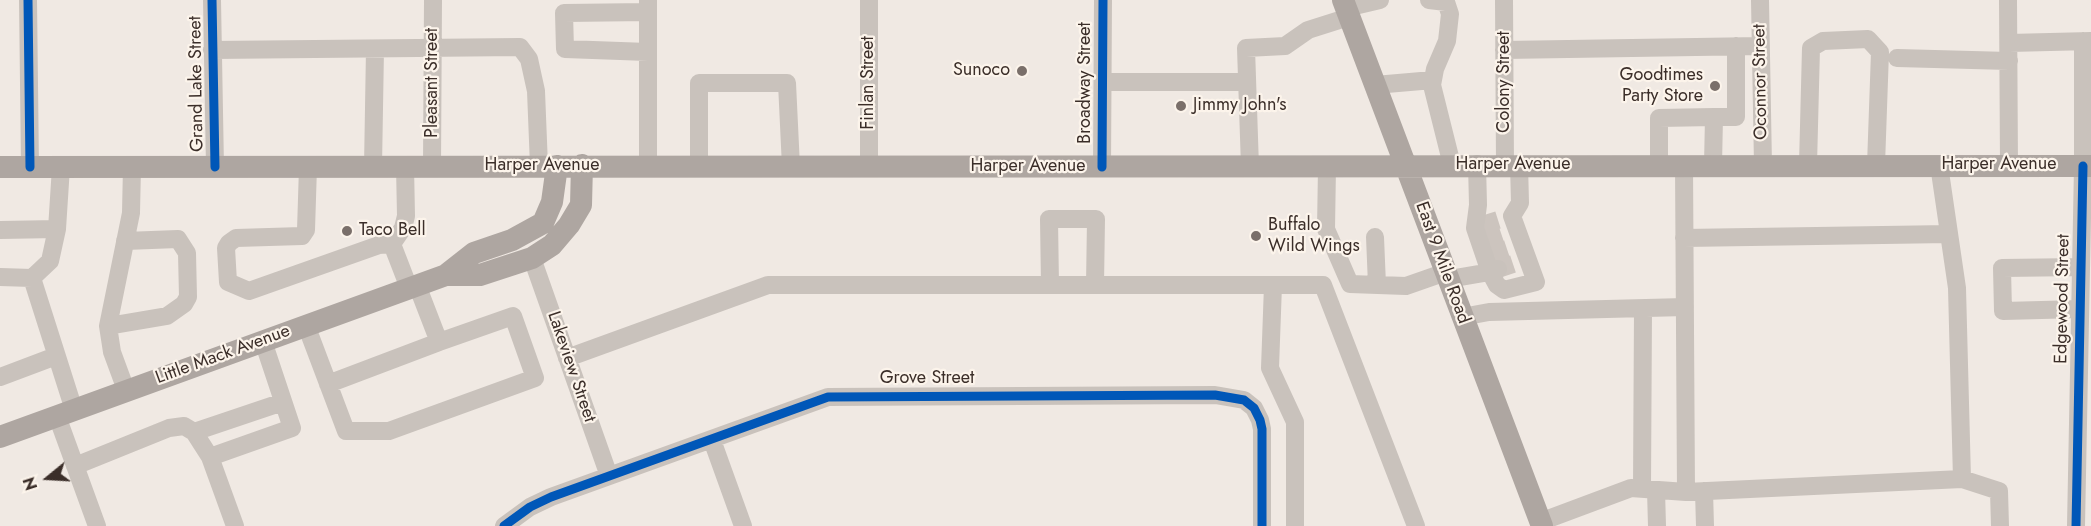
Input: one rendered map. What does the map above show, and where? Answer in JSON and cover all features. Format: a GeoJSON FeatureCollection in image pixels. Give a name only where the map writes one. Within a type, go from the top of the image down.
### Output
{"type":"FeatureCollection","features":[{"type":"Feature","properties":{"kind":"main road","name":"East 9 Mile Road"},"geometry":{"type":"LineString","coordinates":[[1346,8],[1541,524]]}},
{"type":"Feature","properties":{"kind":"main road","name":"Harper Avenue"},"geometry":{"type":"LineString","coordinates":[[0,167],[582,165],[648,167],[1327,167],[1477,164],[2087,166]]}},
{"type":"Feature","properties":{"kind":"main road","name":"Little Mack Avenue"},"geometry":{"type":"LineString","coordinates":[[0,437],[413,286],[446,275],[480,275],[532,258],[560,236],[581,204],[582,165]]}},
{"type":"Feature","properties":{"kind":"main road","name":"Little Mack Avenue"},"geometry":{"type":"LineString","coordinates":[[446,275],[474,253],[512,240],[543,223],[552,202],[548,166]]}},
{"type":"Feature","properties":{"kind":"street"},"geometry":{"type":"LineString","coordinates":[[28,0],[30,167]]}},
{"type":"Feature","properties":{"kind":"street","name":"Grand Lake Street"},"geometry":{"type":"LineString","coordinates":[[212,0],[215,167]]}},
{"type":"Feature","properties":{"kind":"street","name":"Pleasant Street"},"geometry":{"type":"LineString","coordinates":[[432,166],[433,0]]}},
{"type":"Feature","properties":{"kind":"street","name":"Finlan Street"},"geometry":{"type":"LineString","coordinates":[[869,0],[869,167]]}},
{"type":"Feature","properties":{"kind":"street","name":"Broadway Street"},"geometry":{"type":"LineString","coordinates":[[1102,167],[1103,0]]}},
{"type":"Feature","properties":{"kind":"street"},"geometry":{"type":"LineString","coordinates":[[1250,167],[1246,48],[1285,46],[1346,8],[1380,0]]}},
{"type":"Feature","properties":{"kind":"street"},"geometry":{"type":"LineString","coordinates":[[1429,0],[1446,2],[1450,14],[1447,41],[1433,80],[1452,165]]}},
{"type":"Feature","properties":{"kind":"street","name":"Colony Street"},"geometry":{"type":"LineString","coordinates":[[1499,243],[1520,203],[1512,164],[1504,50],[1504,0]]}},
{"type":"Feature","properties":{"kind":"street","name":"Oconnor Street"},"geometry":{"type":"LineString","coordinates":[[1760,0],[1763,165]]}},
{"type":"Feature","properties":{"kind":"street"},"geometry":{"type":"LineString","coordinates":[[2008,0],[2009,165]]}},
{"type":"Feature","properties":{"kind":"street"},"geometry":{"type":"LineString","coordinates":[[648,52],[565,49],[564,13],[648,6],[648,52],[648,167]]}},
{"type":"Feature","properties":{"kind":"street"},"geometry":{"type":"LineString","coordinates":[[1808,165],[1811,48],[1823,41],[1868,39],[1880,52],[1876,165]]}},
{"type":"Feature","properties":{"kind":"street"},"geometry":{"type":"LineString","coordinates":[[1897,58],[2009,52],[2087,41]]}},
{"type":"Feature","properties":{"kind":"street","name":"Edgewood Street"},"geometry":{"type":"LineString","coordinates":[[2084,434],[2080,309],[2084,279],[2087,166],[2087,41]]}},
{"type":"Feature","properties":{"kind":"street"},"geometry":{"type":"LineString","coordinates":[[1659,165],[1659,118],[1736,117],[1736,46]]}},
{"type":"Feature","properties":{"kind":"street"},"geometry":{"type":"LineString","coordinates":[[1504,50],[1760,46]]}},
{"type":"Feature","properties":{"kind":"street"},"geometry":{"type":"LineString","coordinates":[[212,50],[520,47],[529,59],[548,166]]}},
{"type":"Feature","properties":{"kind":"street"},"geometry":{"type":"LineString","coordinates":[[374,166],[375,49]]}},
{"type":"Feature","properties":{"kind":"street"},"geometry":{"type":"LineString","coordinates":[[1375,85],[1433,80]]}},
{"type":"Feature","properties":{"kind":"street"},"geometry":{"type":"LineString","coordinates":[[699,167],[699,83],[787,82],[791,167]]}},
{"type":"Feature","properties":{"kind":"street"},"geometry":{"type":"LineString","coordinates":[[1103,82],[1247,82]]}},
{"type":"Feature","properties":{"kind":"street"},"geometry":{"type":"LineString","coordinates":[[1713,165],[1714,117]]}},
{"type":"Feature","properties":{"kind":"street"},"geometry":{"type":"LineString","coordinates":[[1327,167],[1326,229],[1350,284],[1406,286],[1447,275],[1499,243],[1478,205],[1477,164]]}},
{"type":"Feature","properties":{"kind":"street"},"geometry":{"type":"LineString","coordinates":[[1684,165],[1685,307],[1695,491],[1705,526]]}},
{"type":"Feature","properties":{"kind":"street"},"geometry":{"type":"LineString","coordinates":[[1939,165],[1957,288],[1962,479]]}},
{"type":"Feature","properties":{"kind":"street"},"geometry":{"type":"LineString","coordinates":[[126,390],[112,352],[108,326],[131,213],[132,166]]}},
{"type":"Feature","properties":{"kind":"street"},"geometry":{"type":"LineString","coordinates":[[392,244],[403,228],[406,216],[405,166]]}},
{"type":"Feature","properties":{"kind":"street"},"geometry":{"type":"LineString","coordinates":[[0,277],[32,278],[50,261],[57,230],[62,167]]}},
{"type":"Feature","properties":{"kind":"street"},"geometry":{"type":"LineString","coordinates":[[308,167],[306,230],[302,237],[295,239],[236,238],[225,248],[228,282],[249,291],[379,245],[392,244]]}},
{"type":"Feature","properties":{"kind":"street"},"geometry":{"type":"LineString","coordinates":[[1050,285],[1049,219],[1096,219],[1095,285]]}},
{"type":"Feature","properties":{"kind":"street"},"geometry":{"type":"LineString","coordinates":[[0,230],[57,230]]}},
{"type":"Feature","properties":{"kind":"street"},"geometry":{"type":"LineString","coordinates":[[1684,238],[1949,234]]}},
{"type":"Feature","properties":{"kind":"street"},"geometry":{"type":"LineString","coordinates":[[1375,237],[1377,285]]}},
{"type":"Feature","properties":{"kind":"street"},"geometry":{"type":"LineString","coordinates":[[108,326],[167,315],[184,304],[188,297],[188,253],[178,239],[125,241]]}},
{"type":"Feature","properties":{"kind":"street"},"geometry":{"type":"LineString","coordinates":[[392,244],[439,342]]}},
{"type":"Feature","properties":{"kind":"street","name":"Lakeview Street"},"geometry":{"type":"LineString","coordinates":[[532,258],[609,476]]}},
{"type":"Feature","properties":{"kind":"street"},"geometry":{"type":"LineString","coordinates":[[2080,309],[2004,311],[2002,268],[2084,279]]}},
{"type":"Feature","properties":{"kind":"street"},"geometry":{"type":"LineString","coordinates":[[32,278],[56,356],[75,466],[97,526]]}},
{"type":"Feature","properties":{"kind":"street"},"geometry":{"type":"LineString","coordinates":[[567,358],[768,285],[1323,285],[1416,526]]}},
{"type":"Feature","properties":{"kind":"street"},"geometry":{"type":"LineString","coordinates":[[1273,285],[1270,368],[1295,422],[1296,526]]}},
{"type":"Feature","properties":{"kind":"street"},"geometry":{"type":"LineString","coordinates":[[1462,317],[1489,312],[1642,310],[1685,307]]}},
{"type":"Feature","properties":{"kind":"street"},"geometry":{"type":"LineString","coordinates":[[1642,310],[1649,489],[1656,526]]}},
{"type":"Feature","properties":{"kind":"street"},"geometry":{"type":"LineString","coordinates":[[306,325],[328,384],[346,431],[389,430],[535,378],[513,316],[328,384]]}},
{"type":"Feature","properties":{"kind":"street"},"geometry":{"type":"LineString","coordinates":[[210,457],[292,428],[262,341]]}},
{"type":"Feature","properties":{"kind":"street"},"geometry":{"type":"LineString","coordinates":[[0,377],[56,356]]}},
{"type":"Feature","properties":{"kind":"street","name":"Grove Street"},"geometry":{"type":"LineString","coordinates":[[504,526],[543,501],[838,396],[1228,395],[1244,400],[1254,408],[1260,420],[1262,429],[1262,526]]}},
{"type":"Feature","properties":{"kind":"street"},"geometry":{"type":"LineString","coordinates":[[194,432],[283,402]]}},
{"type":"Feature","properties":{"kind":"street"},"geometry":{"type":"LineString","coordinates":[[75,466],[169,428],[184,426],[194,432],[210,457],[235,526]]}},
{"type":"Feature","properties":{"kind":"street"},"geometry":{"type":"LineString","coordinates":[[2076,526],[2084,434]]}},
{"type":"Feature","properties":{"kind":"street"},"geometry":{"type":"LineString","coordinates":[[712,440],[743,526]]}},
{"type":"Feature","properties":{"kind":"street"},"geometry":{"type":"LineString","coordinates":[[1541,524],[1631,488],[1695,491],[1962,479],[1999,491],[2000,526]]}},
{"type":"Feature","properties":{"kind":"tunnel"},"geometry":{"type":"LineString","coordinates":[[1482,225],[1498,220]]}},
{"type":"Feature","properties":{"kind":"tunnel"},"geometry":{"type":"LineString","coordinates":[[1486,238],[1501,233]]}},
{"type":"Feature","properties":{"kind":"tunnel"},"geometry":{"type":"LineString","coordinates":[[1492,254],[1507,249]]}},
{"type":"Feature","properties":{"kind":"tunnel"},"geometry":{"type":"LineString","coordinates":[[1498,269],[1513,264]]}},
{"type":"Feature","properties":{"kind":"cycle path"},"geometry":{"type":"LineString","coordinates":[[28,0],[30,167]]}},
{"type":"Feature","properties":{"kind":"cycle path"},"geometry":{"type":"LineString","coordinates":[[212,0],[215,167]]}},
{"type":"Feature","properties":{"kind":"cycle path"},"geometry":{"type":"LineString","coordinates":[[1102,167],[1103,0]]}},
{"type":"Feature","properties":{"kind":"cycle path"},"geometry":{"type":"LineString","coordinates":[[2076,526],[2083,166]]}},
{"type":"Feature","properties":{"kind":"cycle path"},"geometry":{"type":"LineString","coordinates":[[504,526],[530,507],[551,497],[828,397],[1215,395],[1244,400],[1254,408],[1260,420],[1262,429],[1262,526]]}},
{"type":"Feature","properties":{"kind":"place","name":"Sunoco"},"geometry":{"type":"Point","coordinates":[1022,71]}},
{"type":"Feature","properties":{"kind":"place","name":"Goodtimes Party Store"},"geometry":{"type":"Point","coordinates":[1715,86]}},
{"type":"Feature","properties":{"kind":"place","name":"Jimmy John's"},"geometry":{"type":"Point","coordinates":[1181,106]}},
{"type":"Feature","properties":{"kind":"place","name":"Taco Bell"},"geometry":{"type":"Point","coordinates":[347,231]}},
{"type":"Feature","properties":{"kind":"place","name":"Buffalo Wild Wings"},"geometry":{"type":"Point","coordinates":[1256,236]}}]}
